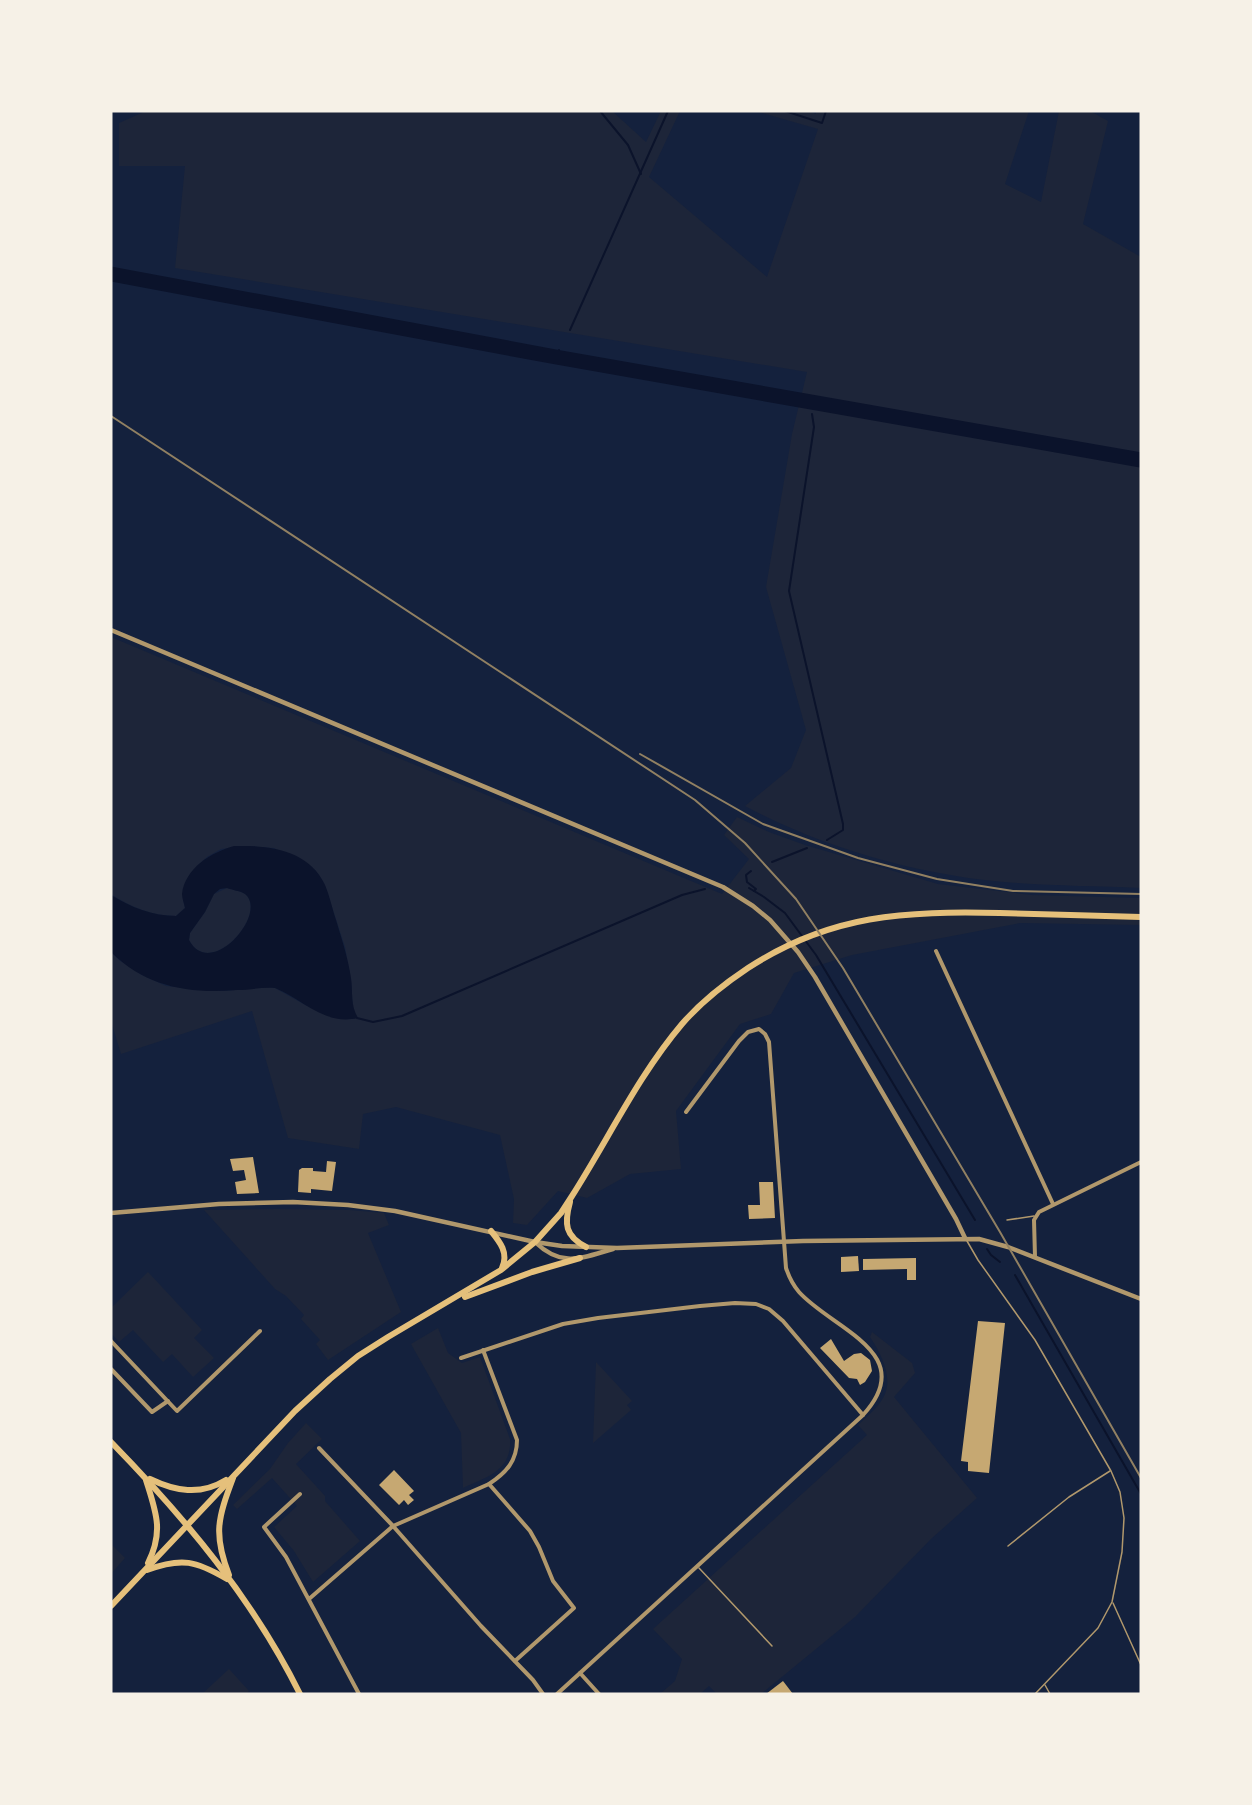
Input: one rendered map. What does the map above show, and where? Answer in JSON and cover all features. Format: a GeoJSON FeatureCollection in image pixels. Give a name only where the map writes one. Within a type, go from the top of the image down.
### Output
{"type":"FeatureCollection","features":[{"type":"Feature","properties":{"kind":"main road"},"geometry":{"type":"LineString","coordinates":[[111,1606],[295,1411],[330,1378],[358,1356],[501,1270],[535,1242],[572,1196],[622,1110],[670,1039],[700,1004],[722,986],[797,940],[855,922],[905,914],[952,912],[1141,917]]}},
{"type":"Feature","properties":{"kind":"main road"},"geometry":{"type":"LineString","coordinates":[[572,1196],[566,1223],[573,1238],[586,1247]]}},
{"type":"Feature","properties":{"kind":"main road"},"geometry":{"type":"LineString","coordinates":[[491,1231],[505,1255],[505,1262],[501,1270]]}},
{"type":"Feature","properties":{"kind":"main road"},"geometry":{"type":"LineString","coordinates":[[439,1307],[532,1272],[580,1258]]}},
{"type":"Feature","properties":{"kind":"main road"},"geometry":{"type":"LineString","coordinates":[[111,1442],[188,1525],[231,1581],[273,1643],[300,1694]]}},
{"type":"Feature","properties":{"kind":"main road"},"geometry":{"type":"LineString","coordinates":[[145,1477],[169,1488],[189,1491],[219,1484],[234,1475]]}},
{"type":"Feature","properties":{"kind":"main road"},"geometry":{"type":"LineString","coordinates":[[231,1581],[219,1544],[218,1521],[234,1475]]}},
{"type":"Feature","properties":{"kind":"main road"},"geometry":{"type":"LineString","coordinates":[[143,1571],[154,1548],[159,1527],[145,1477]]}},
{"type":"Feature","properties":{"kind":"main road"},"geometry":{"type":"LineString","coordinates":[[143,1571],[179,1561],[192,1562],[205,1566],[231,1581]]}},
{"type":"Feature","properties":{"kind":"street"},"geometry":{"type":"LineString","coordinates":[[111,630],[723,887],[753,906],[784,933],[815,977],[945,1198],[965,1238]]}},
{"type":"Feature","properties":{"kind":"street"},"geometry":{"type":"LineString","coordinates":[[936,951],[1053,1203]]}},
{"type":"Feature","properties":{"kind":"street"},"geometry":{"type":"LineString","coordinates":[[557,1694],[863,1415],[879,1393],[882,1378],[873,1351],[861,1339],[812,1304],[793,1285],[786,1268],[769,1042],[765,1034],[759,1029],[748,1032],[686,1112]]}},
{"type":"Feature","properties":{"kind":"street"},"geometry":{"type":"LineString","coordinates":[[1035,1257],[1033,1224],[1035,1216],[1053,1203],[1141,1162]]}},
{"type":"Feature","properties":{"kind":"street"},"geometry":{"type":"LineString","coordinates":[[111,1213],[219,1204],[293,1202],[348,1205],[395,1211],[535,1242],[617,1248],[965,1238],[992,1241],[1141,1299]]}},
{"type":"Feature","properties":{"kind":"street"},"geometry":{"type":"LineString","coordinates":[[535,1242],[551,1256],[580,1258],[617,1248]]}},
{"type":"Feature","properties":{"kind":"street"},"geometry":{"type":"LineString","coordinates":[[461,1358],[563,1324],[700,1306],[756,1304],[769,1309],[783,1321],[863,1415]]}},
{"type":"Feature","properties":{"kind":"street"},"geometry":{"type":"LineString","coordinates":[[111,1341],[177,1410],[260,1331]]}},
{"type":"Feature","properties":{"kind":"street"},"geometry":{"type":"LineString","coordinates":[[309,1599],[393,1526],[489,1484],[499,1478],[514,1461],[517,1440],[483,1350]]}},
{"type":"Feature","properties":{"kind":"street"},"geometry":{"type":"LineString","coordinates":[[111,1370],[152,1412],[168,1401]]}},
{"type":"Feature","properties":{"kind":"street"},"geometry":{"type":"LineString","coordinates":[[319,1448],[393,1526],[543,1694]]}},
{"type":"Feature","properties":{"kind":"street"},"geometry":{"type":"LineString","coordinates":[[489,1484],[535,1538],[558,1591],[574,1608],[515,1661]]}},
{"type":"Feature","properties":{"kind":"street"},"geometry":{"type":"LineString","coordinates":[[300,1494],[264,1527],[286,1557],[359,1694]]}},
{"type":"Feature","properties":{"kind":"street"},"geometry":{"type":"LineString","coordinates":[[580,1673],[599,1694]]}},
{"type":"Feature","properties":{"kind":"lane"},"geometry":{"type":"LineString","coordinates":[[1007,1220],[1035,1216]]}},
{"type":"Feature","properties":{"kind":"lane"},"geometry":{"type":"LineString","coordinates":[[965,1238],[1035,1340],[1111,1471],[1120,1492],[1124,1518],[1122,1552],[1112,1602],[1098,1628],[1035,1694]]}},
{"type":"Feature","properties":{"kind":"lane"},"geometry":{"type":"LineString","coordinates":[[1008,1546],[1069,1497],[1111,1471]]}},
{"type":"Feature","properties":{"kind":"lane"},"geometry":{"type":"LineString","coordinates":[[697,1566],[772,1646]]}},
{"type":"Feature","properties":{"kind":"lane"},"geometry":{"type":"LineString","coordinates":[[1112,1602],[1141,1665]]}},
{"type":"Feature","properties":{"kind":"lane"},"geometry":{"type":"LineString","coordinates":[[1045,1684],[1050,1694]]}},
{"type":"Feature","properties":{"kind":"shaded area"},"geometry":{"type":"Polygon","coordinates":[[[146,111],[612,111],[646,142],[661,111],[680,111],[649,177],[767,277],[818,129],[755,111],[809,111],[816,114],[816,111],[1029,111],[1005,184],[1041,202],[1059,111],[1090,111],[1108,121],[1083,224],[1141,257],[1141,888],[982,880],[912,867],[842,848],[745,806],[791,768],[806,730],[766,587],[792,434],[807,372],[175,268],[185,166],[119,166],[119,123],[146,111]]]}},
{"type":"Feature","properties":{"kind":"shaded area"},"geometry":{"type":"Polygon","coordinates":[[[111,637],[722,894],[749,859],[724,835],[737,817],[805,845],[938,884],[1032,895],[1141,898],[1141,925],[1020,923],[852,955],[794,973],[771,1014],[740,1024],[676,1111],[681,1169],[630,1174],[587,1198],[558,1191],[527,1225],[513,1223],[514,1199],[500,1135],[396,1107],[363,1114],[359,1149],[288,1138],[252,1011],[121,1054],[111,1021],[111,952],[142,975],[166,986],[224,991],[275,988],[307,1006],[353,1009],[345,947],[324,883],[315,870],[274,848],[244,846],[221,849],[207,857],[197,866],[183,900],[185,908],[176,916],[142,910],[111,894],[111,637]]]}},
{"type":"Feature","properties":{"kind":"shaded area"},"geometry":{"type":"Polygon","coordinates":[[[234,846],[261,847],[287,852],[309,864],[318,873],[327,889],[345,949],[353,1003],[358,1018],[346,1019],[324,1015],[275,988],[202,991],[169,986],[139,973],[124,964],[111,952],[111,895],[142,910],[176,916],[185,908],[182,894],[188,876],[201,862],[217,852],[234,846]],[[227,888],[220,889],[214,894],[190,933],[189,940],[199,951],[210,953],[223,948],[244,928],[249,915],[250,903],[245,894],[227,888]]]}},
{"type":"Feature","properties":{"kind":"shaded area"},"geometry":{"type":"Polygon","coordinates":[[[227,888],[245,894],[250,903],[249,915],[244,928],[223,948],[210,953],[199,951],[189,940],[190,933],[214,894],[227,888]]]}},
{"type":"Feature","properties":{"kind":"shaded area"},"geometry":{"type":"Polygon","coordinates":[[[277,1209],[384,1213],[389,1225],[368,1233],[401,1312],[328,1360],[316,1344],[320,1340],[301,1319],[304,1315],[286,1296],[275,1289],[204,1210],[277,1209]]]}},
{"type":"Feature","properties":{"kind":"shaded area"},"geometry":{"type":"Polygon","coordinates":[[[148,1272],[202,1330],[194,1338],[214,1358],[193,1377],[172,1354],[163,1362],[133,1330],[119,1342],[111,1333],[111,1308],[148,1272]]]}},
{"type":"Feature","properties":{"kind":"shaded area"},"geometry":{"type":"Polygon","coordinates":[[[438,1328],[448,1353],[462,1363],[480,1357],[510,1439],[510,1450],[502,1466],[489,1476],[463,1488],[461,1433],[411,1344],[438,1328]]]}},
{"type":"Feature","properties":{"kind":"shaded area"},"geometry":{"type":"Polygon","coordinates":[[[872,1332],[912,1363],[915,1373],[894,1397],[977,1498],[931,1539],[855,1617],[761,1694],[717,1694],[709,1686],[700,1694],[660,1694],[675,1681],[682,1659],[653,1629],[867,1435],[858,1425],[879,1404],[887,1387],[886,1369],[870,1337],[872,1332]]]}},
{"type":"Feature","properties":{"kind":"shaded area"},"geometry":{"type":"Polygon","coordinates":[[[596,1362],[632,1401],[627,1405],[631,1410],[593,1443],[596,1362]]]}},
{"type":"Feature","properties":{"kind":"shaded area"},"geometry":{"type":"Polygon","coordinates":[[[306,1423],[322,1439],[296,1464],[325,1496],[325,1501],[360,1541],[313,1582],[294,1551],[274,1527],[297,1506],[272,1478],[237,1509],[233,1505],[270,1469],[288,1443],[306,1423]]]}},
{"type":"Feature","properties":{"kind":"shaded area"},"geometry":{"type":"Polygon","coordinates":[[[111,1544],[125,1558],[111,1574],[111,1544]]]}},
{"type":"Feature","properties":{"kind":"shaded area"},"geometry":{"type":"Polygon","coordinates":[[[229,1669],[249,1691],[246,1694],[202,1694],[229,1669]]]}},
{"type":"Feature","properties":{"kind":"building"},"geometry":{"type":"Polygon","coordinates":[[[253,1157],[259,1193],[237,1194],[235,1182],[246,1180],[244,1170],[233,1171],[230,1159],[253,1157]]]}},
{"type":"Feature","properties":{"kind":"building"},"geometry":{"type":"Polygon","coordinates":[[[327,1161],[336,1162],[332,1191],[311,1189],[311,1193],[298,1192],[299,1170],[313,1168],[313,1171],[326,1172],[327,1161]]]}},
{"type":"Feature","properties":{"kind":"building"},"geometry":{"type":"Polygon","coordinates":[[[759,1182],[773,1182],[775,1218],[749,1219],[748,1205],[760,1205],[759,1182]]]}},
{"type":"Feature","properties":{"kind":"building"},"geometry":{"type":"Polygon","coordinates":[[[858,1256],[859,1271],[841,1272],[841,1257],[858,1256]]]}},
{"type":"Feature","properties":{"kind":"building"},"geometry":{"type":"Polygon","coordinates":[[[916,1258],[916,1280],[907,1280],[907,1269],[863,1270],[863,1259],[916,1258]]]}},
{"type":"Feature","properties":{"kind":"building"},"geometry":{"type":"Polygon","coordinates":[[[978,1321],[1005,1323],[989,1473],[968,1471],[968,1462],[961,1461],[978,1321]]]}},
{"type":"Feature","properties":{"kind":"building"},"geometry":{"type":"Polygon","coordinates":[[[831,1339],[844,1361],[854,1354],[861,1353],[870,1360],[872,1371],[865,1382],[860,1385],[857,1379],[849,1378],[820,1348],[831,1339]]]}},
{"type":"Feature","properties":{"kind":"building"},"geometry":{"type":"Polygon","coordinates":[[[394,1470],[414,1491],[409,1495],[414,1500],[408,1505],[404,1500],[399,1505],[379,1485],[394,1470]]]}},
{"type":"Feature","properties":{"kind":"building"},"geometry":{"type":"Polygon","coordinates":[[[783,1681],[793,1694],[766,1694],[783,1681]]]}},
{"type":"Feature","properties":{"kind":"waterway"},"geometry":{"type":"LineString","coordinates":[[600,111],[628,145],[641,174]]}},
{"type":"Feature","properties":{"kind":"waterway"},"geometry":{"type":"LineString","coordinates":[[570,330],[668,111]]}},
{"type":"Feature","properties":{"kind":"waterway"},"geometry":{"type":"LineString","coordinates":[[785,111],[822,123],[826,111]]}},
{"type":"Feature","properties":{"kind":"waterway"},"geometry":{"type":"LineString","coordinates":[[111,274],[556,357],[1141,460]]}},
{"type":"Feature","properties":{"kind":"waterway"},"geometry":{"type":"LineString","coordinates":[[556,357],[559,350]]}},
{"type":"Feature","properties":{"kind":"waterway"},"geometry":{"type":"LineString","coordinates":[[810,406],[811,401]]}},
{"type":"Feature","properties":{"kind":"waterway"},"geometry":{"type":"LineString","coordinates":[[812,414],[814,427],[789,591],[843,824],[843,830],[827,840]]}},
{"type":"Feature","properties":{"kind":"waterway"},"geometry":{"type":"LineString","coordinates":[[772,862],[807,848]]}},
{"type":"Feature","properties":{"kind":"waterway"},"geometry":{"type":"LineString","coordinates":[[751,871],[746,875],[747,882],[756,889],[754,891]]}},
{"type":"Feature","properties":{"kind":"waterway"},"geometry":{"type":"LineString","coordinates":[[749,888],[785,913],[816,955],[975,1220]]}},
{"type":"Feature","properties":{"kind":"waterway"},"geometry":{"type":"LineString","coordinates":[[357,1018],[373,1022],[402,1016],[682,895],[705,889]]}},
{"type":"Feature","properties":{"kind":"waterway"},"geometry":{"type":"LineString","coordinates":[[987,1249],[1000,1262]]}},
{"type":"Feature","properties":{"kind":"waterway"},"geometry":{"type":"LineString","coordinates":[[1015,1275],[1141,1494]]}},
{"type":"Feature","properties":{"kind":"railway"},"geometry":{"type":"LineString","coordinates":[[111,416],[695,800],[745,843],[796,899],[843,968],[1000,1232],[1141,1478]]}},
{"type":"Feature","properties":{"kind":"railway"},"geometry":{"type":"LineString","coordinates":[[640,754],[763,824],[858,858],[937,879],[1013,891],[1141,894]]}}]}
